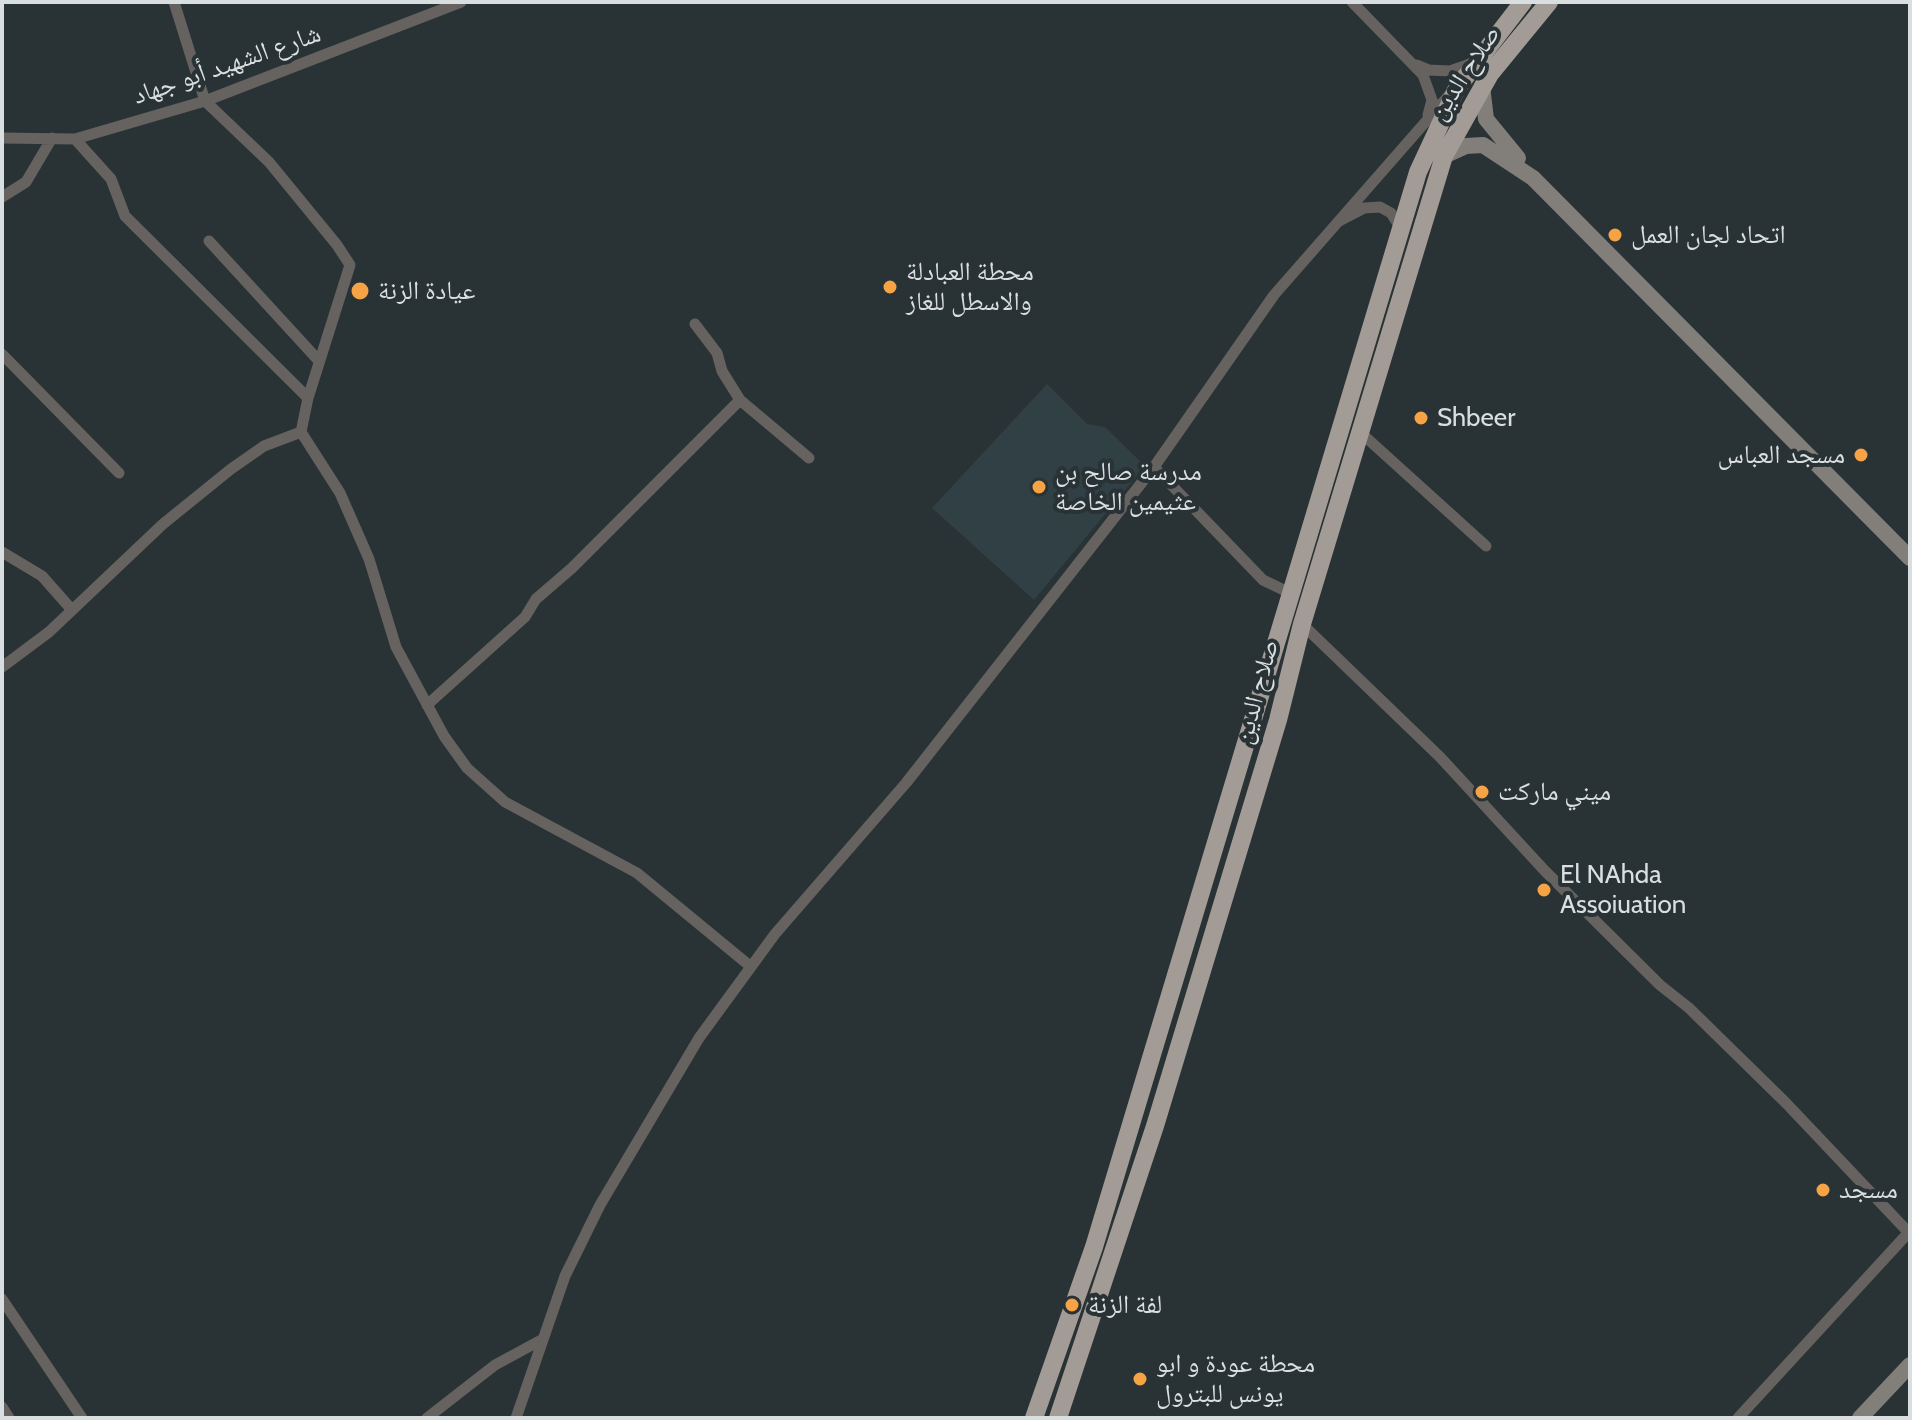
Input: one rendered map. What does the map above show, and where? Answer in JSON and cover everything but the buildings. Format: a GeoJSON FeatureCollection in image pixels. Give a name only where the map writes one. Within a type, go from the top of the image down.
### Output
{"type":"FeatureCollection","features":[{"type":"Feature","properties":{"kind":"highway","name":"صلاح الدين"},"geometry":{"type":"LineString","coordinates":[[1034,1418],[1109,1193],[1400,227],[1427,147],[1473,63],[1523,2]]}},
{"type":"Feature","properties":{"kind":"highway","name":"صلاح الدين"},"geometry":{"type":"LineString","coordinates":[[1058,1418],[1131,1203],[1278,720],[1302,624],[1444,156],[1482,86],[1549,2]]}},
{"type":"Feature","properties":{"kind":"highway"},"geometry":{"type":"LineString","coordinates":[[1203,886],[1220,882],[1223,896]]}},
{"type":"Feature","properties":{"kind":"highway"},"geometry":{"type":"LineString","coordinates":[[1109,1193],[1123,1206],[1131,1203]]}},
{"type":"Feature","properties":{"kind":"main road"},"geometry":{"type":"LineString","coordinates":[[1482,86],[1481,102],[1486,119],[1533,178],[1910,558]]}},
{"type":"Feature","properties":{"kind":"main road"},"geometry":{"type":"LineString","coordinates":[[1444,156],[1466,146],[1483,145],[1533,178]]}},
{"type":"Feature","properties":{"kind":"main road"},"geometry":{"type":"LineString","coordinates":[[1860,1418],[1910,1365]]}},
{"type":"Feature","properties":{"kind":"street"},"geometry":{"type":"LineString","coordinates":[[1352,2],[1413,63],[1429,89],[1432,106],[1428,115]]}},
{"type":"Feature","properties":{"kind":"street"},"geometry":{"type":"LineString","coordinates":[[176,3],[205,101],[269,162],[350,265],[308,398],[301,432],[328,470],[359,532],[396,647],[427,705],[467,768],[505,802],[637,873],[750,966]]}},
{"type":"Feature","properties":{"kind":"street","name":"شارع الشهيد أبو جهاد"},"geometry":{"type":"LineString","coordinates":[[2,138],[75,139],[205,101],[458,3]]}},
{"type":"Feature","properties":{"kind":"street"},"geometry":{"type":"LineString","coordinates":[[1413,63],[1429,70],[1450,71],[1473,63]]}},
{"type":"Feature","properties":{"kind":"street"},"geometry":{"type":"LineString","coordinates":[[516,1418],[565,1276],[600,1205],[699,1038],[750,966],[906,783],[1154,467],[1274,295],[1428,115],[1457,88]]}},
{"type":"Feature","properties":{"kind":"street"},"geometry":{"type":"LineString","coordinates":[[2,197],[26,182],[52,138]]}},
{"type":"Feature","properties":{"kind":"street"},"geometry":{"type":"LineString","coordinates":[[75,139],[111,179],[125,216],[308,398]]}},
{"type":"Feature","properties":{"kind":"street"},"geometry":{"type":"LineString","coordinates":[[1329,228],[1356,211],[1372,207],[1391,213],[1400,227]]}},
{"type":"Feature","properties":{"kind":"street"},"geometry":{"type":"LineString","coordinates":[[209,241],[319,361]]}},
{"type":"Feature","properties":{"kind":"street"},"geometry":{"type":"LineString","coordinates":[[695,324],[717,353],[722,371],[740,400],[809,458]]}},
{"type":"Feature","properties":{"kind":"street"},"geometry":{"type":"LineString","coordinates":[[2,354],[119,473]]}},
{"type":"Feature","properties":{"kind":"street"},"geometry":{"type":"LineString","coordinates":[[427,705],[525,617],[536,599],[572,568],[740,400]]}},
{"type":"Feature","properties":{"kind":"street"},"geometry":{"type":"LineString","coordinates":[[2,667],[72,610],[163,524],[231,469],[264,446],[301,432]]}},
{"type":"Feature","properties":{"kind":"street"},"geometry":{"type":"LineString","coordinates":[[1360,432],[1486,546]]}},
{"type":"Feature","properties":{"kind":"street"},"geometry":{"type":"LineString","coordinates":[[1154,467],[1263,580],[1290,593]]}},
{"type":"Feature","properties":{"kind":"street"},"geometry":{"type":"LineString","coordinates":[[2,552],[42,576],[72,610]]}},
{"type":"Feature","properties":{"kind":"street"},"geometry":{"type":"LineString","coordinates":[[1302,624],[1440,757],[1545,871],[1618,944],[1797,1114],[1910,1233],[1738,1418]]}},
{"type":"Feature","properties":{"kind":"street"},"geometry":{"type":"LineString","coordinates":[[2,1299],[82,1418]]}},
{"type":"Feature","properties":{"kind":"street"},"geometry":{"type":"LineString","coordinates":[[427,1418],[495,1365],[543,1339]]}},
{"type":"Feature","properties":{"kind":"street"},"geometry":{"type":"LineString","coordinates":[[2,1407],[9,1418]]}},
{"type":"Feature","properties":{"kind":"shaded area","name":"مدرسة صالح بن عثيمين الخاصة"},"geometry":{"type":"Polygon","coordinates":[[[1047,384],[1087,424],[1105,427],[1145,466],[1034,600],[932,508],[1047,384]]]}},
{"type":"Feature","properties":{"kind":"place","name":"اتحاد لجان العمل"},"geometry":{"type":"Point","coordinates":[1615,235]}},
{"type":"Feature","properties":{"kind":"place","name":"محطة العبادلة والاسطل للغاز"},"geometry":{"type":"Point","coordinates":[890,287]}},
{"type":"Feature","properties":{"kind":"place","name":"عيادة الزنة"},"geometry":{"type":"Point","coordinates":[360,291]}},
{"type":"Feature","properties":{"kind":"place","name":"Shbeer"},"geometry":{"type":"Point","coordinates":[1421,418]}},
{"type":"Feature","properties":{"kind":"place","name":"مسجد العباس"},"geometry":{"type":"Point","coordinates":[1861,455]}},
{"type":"Feature","properties":{"kind":"place","name":"مدرسة صالح بن عثيمين الخاصة"},"geometry":{"type":"Point","coordinates":[1039,487]}},
{"type":"Feature","properties":{"kind":"place","name":"ميني ماركت"},"geometry":{"type":"Point","coordinates":[1482,792]}},
{"type":"Feature","properties":{"kind":"place","name":"El NAhda Assoiuation"},"geometry":{"type":"Point","coordinates":[1544,890]}},
{"type":"Feature","properties":{"kind":"place","name":"مسجد"},"geometry":{"type":"Point","coordinates":[1823,1190]}},
{"type":"Feature","properties":{"kind":"place","name":"لفة الزنة"},"geometry":{"type":"Point","coordinates":[1072,1305]}},
{"type":"Feature","properties":{"kind":"place","name":"محطة عودة و ابو يونس للبترول"},"geometry":{"type":"Point","coordinates":[1140,1379]}}]}
